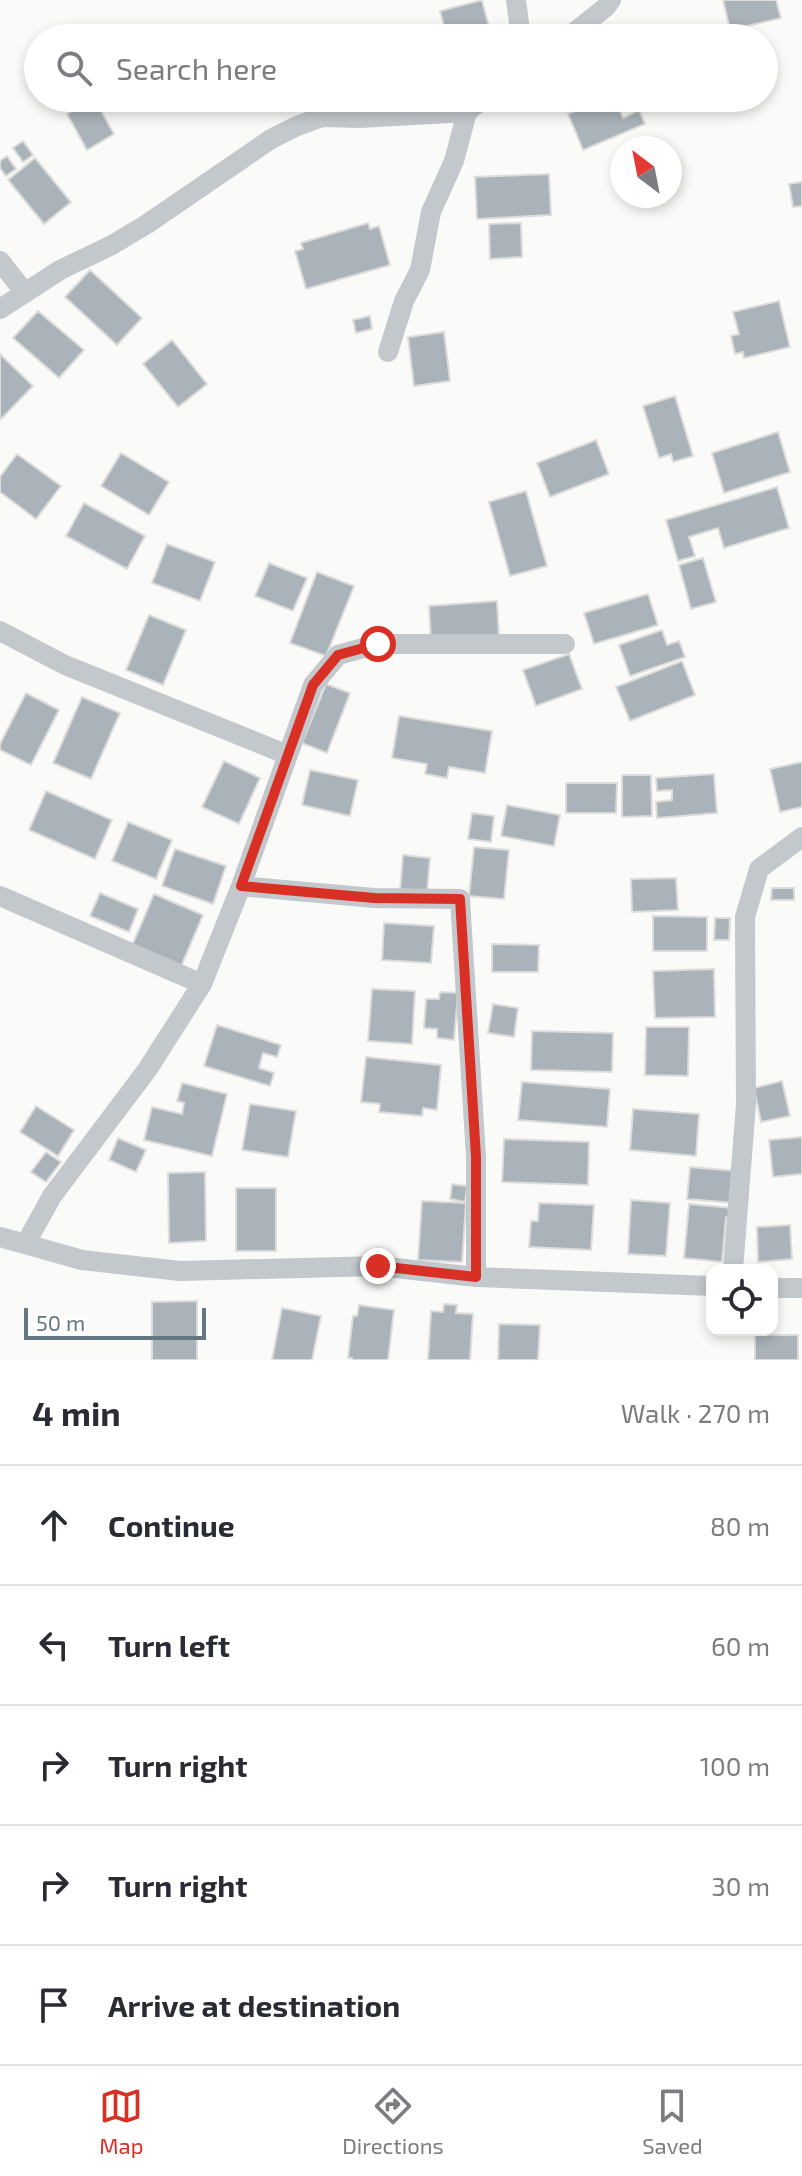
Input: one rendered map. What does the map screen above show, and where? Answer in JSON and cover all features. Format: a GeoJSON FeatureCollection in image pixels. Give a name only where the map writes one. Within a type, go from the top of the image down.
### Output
{"type":"FeatureCollection","features":[{"type":"Feature","properties":{"kind":"street"},"geometry":{"type":"LineString","coordinates":[[516,0],[519,24]]}},
{"type":"Feature","properties":{"kind":"street"},"geometry":{"type":"LineString","coordinates":[[585,24],[611,0]]}},
{"type":"Feature","properties":{"kind":"street"},"geometry":{"type":"LineString","coordinates":[[0,309],[60,270],[147,224],[271,139],[297,126],[322,117],[467,112],[454,161],[431,212],[420,270],[404,301],[388,352]]}},
{"type":"Feature","properties":{"kind":"street"},"geometry":{"type":"LineString","coordinates":[[0,261],[25,293]]}},
{"type":"Feature","properties":{"kind":"street"},"geometry":{"type":"LineString","coordinates":[[0,631],[65,665],[288,755]]}},
{"type":"Feature","properties":{"kind":"street"},"geometry":{"type":"LineString","coordinates":[[26,1243],[52,1196],[147,1070],[202,984],[241,886],[313,685],[338,655],[378,644],[565,644]]}},
{"type":"Feature","properties":{"kind":"street"},"geometry":{"type":"LineString","coordinates":[[733,1264],[746,1104],[745,917],[759,869],[802,837]]}},
{"type":"Feature","properties":{"kind":"street"},"geometry":{"type":"LineString","coordinates":[[241,886],[374,898],[460,899],[476,1157],[476,1277]]}},
{"type":"Feature","properties":{"kind":"street"},"geometry":{"type":"LineString","coordinates":[[0,896],[202,984]]}},
{"type":"Feature","properties":{"kind":"street"},"geometry":{"type":"LineString","coordinates":[[0,1237],[82,1260],[180,1271],[378,1266],[476,1277],[706,1286]]}},
{"type":"Feature","properties":{"kind":"street"},"geometry":{"type":"LineString","coordinates":[[778,1288],[802,1288]]}},
{"type":"Feature","properties":{"kind":"building"},"geometry":{"type":"Polygon","coordinates":[[[482,0],[488,24],[443,24],[440,11],[482,0]]]}},
{"type":"Feature","properties":{"kind":"building"},"geometry":{"type":"Polygon","coordinates":[[[723,0],[776,0],[781,18],[756,24],[729,24],[723,0]]]}},
{"type":"Feature","properties":{"kind":"building"},"geometry":{"type":"Polygon","coordinates":[[[102,112],[114,134],[87,150],[67,114],[102,112]]]}},
{"type":"Feature","properties":{"kind":"building"},"geometry":{"type":"Polygon","coordinates":[[[621,112],[623,118],[640,112],[645,124],[610,136],[583,150],[568,114],[621,112]]]}},
{"type":"Feature","properties":{"kind":"building"},"geometry":{"type":"Polygon","coordinates":[[[23,141],[33,155],[23,162],[13,148],[23,141]]]}},
{"type":"Feature","properties":{"kind":"building"},"geometry":{"type":"Polygon","coordinates":[[[7,156],[16,169],[6,176],[0,168],[0,161],[7,156]]]}},
{"type":"Feature","properties":{"kind":"building"},"geometry":{"type":"Polygon","coordinates":[[[35,158],[71,202],[44,224],[8,180],[35,158]]]}},
{"type":"Feature","properties":{"kind":"building"},"geometry":{"type":"Polygon","coordinates":[[[549,174],[551,215],[477,219],[475,177],[549,174]]]}},
{"type":"Feature","properties":{"kind":"building"},"geometry":{"type":"Polygon","coordinates":[[[802,182],[802,206],[793,207],[789,184],[802,182]]]}},
{"type":"Feature","properties":{"kind":"building"},"geometry":{"type":"Polygon","coordinates":[[[368,223],[370,229],[379,226],[390,265],[306,289],[295,251],[303,249],[301,243],[368,223]]]}},
{"type":"Feature","properties":{"kind":"building"},"geometry":{"type":"Polygon","coordinates":[[[521,223],[522,257],[490,259],[489,224],[521,223]]]}},
{"type":"Feature","properties":{"kind":"building"},"geometry":{"type":"Polygon","coordinates":[[[90,270],[142,318],[117,345],[65,297],[90,270]]]}},
{"type":"Feature","properties":{"kind":"building"},"geometry":{"type":"Polygon","coordinates":[[[779,301],[790,347],[744,358],[743,352],[735,354],[731,336],[739,334],[733,312],[779,301]]]}},
{"type":"Feature","properties":{"kind":"building"},"geometry":{"type":"Polygon","coordinates":[[[38,311],[84,350],[59,378],[13,338],[38,311]]]}},
{"type":"Feature","properties":{"kind":"building"},"geometry":{"type":"Polygon","coordinates":[[[370,316],[372,329],[356,333],[353,320],[370,316]]]}},
{"type":"Feature","properties":{"kind":"building"},"geometry":{"type":"Polygon","coordinates":[[[444,332],[450,381],[414,386],[408,337],[444,332]]]}},
{"type":"Feature","properties":{"kind":"building"},"geometry":{"type":"Polygon","coordinates":[[[172,340],[207,384],[178,407],[143,364],[172,340]]]}},
{"type":"Feature","properties":{"kind":"building"},"geometry":{"type":"Polygon","coordinates":[[[0,354],[33,386],[1,419],[0,418],[0,354]]]}},
{"type":"Feature","properties":{"kind":"building"},"geometry":{"type":"Polygon","coordinates":[[[675,396],[693,456],[673,462],[671,454],[659,458],[643,406],[675,396]]]}},
{"type":"Feature","properties":{"kind":"building"},"geometry":{"type":"Polygon","coordinates":[[[778,432],[790,472],[724,493],[712,453],[778,432]]]}},
{"type":"Feature","properties":{"kind":"building"},"geometry":{"type":"Polygon","coordinates":[[[596,440],[609,474],[550,497],[537,463],[596,440]]]}},
{"type":"Feature","properties":{"kind":"building"},"geometry":{"type":"Polygon","coordinates":[[[121,453],[169,482],[149,515],[101,486],[121,453]]]}},
{"type":"Feature","properties":{"kind":"building"},"geometry":{"type":"Polygon","coordinates":[[[17,454],[61,486],[36,519],[0,492],[0,477],[17,454]]]}},
{"type":"Feature","properties":{"kind":"building"},"geometry":{"type":"Polygon","coordinates":[[[777,487],[789,528],[724,548],[718,528],[689,537],[695,556],[678,561],[666,520],[777,487]]]}},
{"type":"Feature","properties":{"kind":"building"},"geometry":{"type":"Polygon","coordinates":[[[526,491],[547,566],[510,576],[489,502],[526,491]]]}},
{"type":"Feature","properties":{"kind":"building"},"geometry":{"type":"Polygon","coordinates":[[[84,503],[145,536],[127,569],[66,536],[84,503]]]}},
{"type":"Feature","properties":{"kind":"building"},"geometry":{"type":"Polygon","coordinates":[[[167,544],[215,562],[200,601],[152,583],[167,544]]]}},
{"type":"Feature","properties":{"kind":"building"},"geometry":{"type":"Polygon","coordinates":[[[703,558],[716,602],[691,609],[679,565],[703,558]]]}},
{"type":"Feature","properties":{"kind":"building"},"geometry":{"type":"Polygon","coordinates":[[[269,563],[307,578],[293,611],[255,596],[269,563]]]}},
{"type":"Feature","properties":{"kind":"building"},"geometry":{"type":"Polygon","coordinates":[[[317,572],[354,586],[326,656],[290,643],[317,572]]]}},
{"type":"Feature","properties":{"kind":"building"},"geometry":{"type":"Polygon","coordinates":[[[648,594],[658,625],[594,644],[584,613],[648,594]]]}},
{"type":"Feature","properties":{"kind":"building"},"geometry":{"type":"Polygon","coordinates":[[[497,601],[499,636],[431,641],[429,606],[497,601]]]}},
{"type":"Feature","properties":{"kind":"building"},"geometry":{"type":"Polygon","coordinates":[[[149,615],[186,630],[163,685],[126,670],[149,615]]]}},
{"type":"Feature","properties":{"kind":"building"},"geometry":{"type":"Polygon","coordinates":[[[662,630],[667,645],[679,641],[685,657],[630,676],[619,645],[662,630]]]}},
{"type":"Feature","properties":{"kind":"building"},"geometry":{"type":"Polygon","coordinates":[[[569,654],[582,689],[536,706],[523,670],[569,654]]]}},
{"type":"Feature","properties":{"kind":"building"},"geometry":{"type":"Polygon","coordinates":[[[682,661],[695,695],[630,721],[616,687],[682,661]]]}},
{"type":"Feature","properties":{"kind":"building"},"geometry":{"type":"Polygon","coordinates":[[[326,684],[350,693],[327,753],[302,743],[326,684]]]}},
{"type":"Feature","properties":{"kind":"building"},"geometry":{"type":"Polygon","coordinates":[[[26,693],[59,710],[31,765],[0,750],[0,744],[26,693]]]}},
{"type":"Feature","properties":{"kind":"building"},"geometry":{"type":"Polygon","coordinates":[[[82,697],[120,713],[91,779],[53,763],[82,697]]]}},
{"type":"Feature","properties":{"kind":"building"},"geometry":{"type":"Polygon","coordinates":[[[399,716],[492,731],[485,773],[449,767],[447,778],[425,774],[427,764],[392,758],[399,716]]]}},
{"type":"Feature","properties":{"kind":"building"},"geometry":{"type":"Polygon","coordinates":[[[224,761],[260,778],[239,824],[202,807],[224,761]]]}},
{"type":"Feature","properties":{"kind":"building"},"geometry":{"type":"Polygon","coordinates":[[[802,762],[802,807],[780,812],[770,769],[802,762]]]}},
{"type":"Feature","properties":{"kind":"building"},"geometry":{"type":"Polygon","coordinates":[[[310,770],[358,780],[350,816],[302,805],[310,770]]]}},
{"type":"Feature","properties":{"kind":"building"},"geometry":{"type":"Polygon","coordinates":[[[714,774],[717,813],[657,818],[656,802],[672,800],[672,790],[657,791],[656,778],[714,774]]]}},
{"type":"Feature","properties":{"kind":"building"},"geometry":{"type":"Polygon","coordinates":[[[622,775],[651,775],[652,816],[622,817],[622,775]]]}},
{"type":"Feature","properties":{"kind":"building"},"geometry":{"type":"Polygon","coordinates":[[[566,783],[617,783],[616,813],[566,813],[566,783]]]}},
{"type":"Feature","properties":{"kind":"building"},"geometry":{"type":"Polygon","coordinates":[[[46,791],[112,820],[95,859],[29,830],[46,791]]]}},
{"type":"Feature","properties":{"kind":"building"},"geometry":{"type":"Polygon","coordinates":[[[507,805],[560,815],[554,846],[501,836],[507,805]]]}},
{"type":"Feature","properties":{"kind":"building"},"geometry":{"type":"Polygon","coordinates":[[[472,813],[494,816],[491,842],[468,839],[472,813]]]}},
{"type":"Feature","properties":{"kind":"building"},"geometry":{"type":"Polygon","coordinates":[[[128,822],[172,840],[156,879],[112,861],[128,822]]]}},
{"type":"Feature","properties":{"kind":"building"},"geometry":{"type":"Polygon","coordinates":[[[474,847],[509,850],[504,899],[469,896],[474,847]]]}},
{"type":"Feature","properties":{"kind":"building"},"geometry":{"type":"Polygon","coordinates":[[[175,849],[226,866],[213,904],[162,886],[175,849]]]}},
{"type":"Feature","properties":{"kind":"building"},"geometry":{"type":"Polygon","coordinates":[[[403,855],[430,858],[427,893],[400,891],[403,855]]]}},
{"type":"Feature","properties":{"kind":"building"},"geometry":{"type":"Polygon","coordinates":[[[676,878],[678,910],[632,912],[631,879],[676,878]]]}},
{"type":"Feature","properties":{"kind":"building"},"geometry":{"type":"Polygon","coordinates":[[[772,888],[794,888],[794,900],[771,900],[772,888]]]}},
{"type":"Feature","properties":{"kind":"building"},"geometry":{"type":"Polygon","coordinates":[[[100,893],[138,909],[129,932],[90,916],[100,893]]]}},
{"type":"Feature","properties":{"kind":"building"},"geometry":{"type":"Polygon","coordinates":[[[154,894],[203,915],[180,969],[131,948],[154,894]]]}},
{"type":"Feature","properties":{"kind":"building"},"geometry":{"type":"Polygon","coordinates":[[[653,916],[707,917],[707,951],[653,951],[653,916]]]}},
{"type":"Feature","properties":{"kind":"building"},"geometry":{"type":"Polygon","coordinates":[[[715,918],[730,918],[729,940],[714,940],[715,918]]]}},
{"type":"Feature","properties":{"kind":"building"},"geometry":{"type":"Polygon","coordinates":[[[384,923],[434,926],[431,963],[382,960],[384,923]]]}},
{"type":"Feature","properties":{"kind":"building"},"geometry":{"type":"Polygon","coordinates":[[[492,944],[539,945],[538,972],[492,972],[492,944]]]}},
{"type":"Feature","properties":{"kind":"building"},"geometry":{"type":"Polygon","coordinates":[[[714,969],[715,1017],[655,1018],[653,971],[714,969]]]}},
{"type":"Feature","properties":{"kind":"building"},"geometry":{"type":"Polygon","coordinates":[[[372,989],[415,991],[412,1044],[368,1041],[372,989]]]}},
{"type":"Feature","properties":{"kind":"building"},"geometry":{"type":"Polygon","coordinates":[[[440,992],[458,993],[454,1040],[437,1038],[437,1029],[424,1028],[426,999],[439,999],[440,992]]]}},
{"type":"Feature","properties":{"kind":"building"},"geometry":{"type":"Polygon","coordinates":[[[493,1004],[518,1008],[514,1037],[488,1033],[493,1004]]]}},
{"type":"Feature","properties":{"kind":"building"},"geometry":{"type":"Polygon","coordinates":[[[217,1025],[281,1045],[277,1057],[263,1053],[259,1068],[274,1073],[270,1086],[204,1066],[217,1025]]]}},
{"type":"Feature","properties":{"kind":"building"},"geometry":{"type":"Polygon","coordinates":[[[646,1027],[689,1027],[688,1076],[645,1075],[646,1027]]]}},
{"type":"Feature","properties":{"kind":"building"},"geometry":{"type":"Polygon","coordinates":[[[532,1031],[613,1033],[612,1072],[531,1070],[532,1031]]]}},
{"type":"Feature","properties":{"kind":"building"},"geometry":{"type":"Polygon","coordinates":[[[366,1057],[441,1065],[437,1110],[423,1108],[422,1116],[379,1112],[380,1104],[361,1102],[366,1057]]]}},
{"type":"Feature","properties":{"kind":"building"},"geometry":{"type":"Polygon","coordinates":[[[782,1081],[790,1116],[761,1122],[754,1088],[782,1081]]]}},
{"type":"Feature","properties":{"kind":"building"},"geometry":{"type":"Polygon","coordinates":[[[522,1082],[610,1089],[607,1127],[518,1120],[522,1082]]]}},
{"type":"Feature","properties":{"kind":"building"},"geometry":{"type":"Polygon","coordinates":[[[182,1083],[227,1094],[212,1156],[144,1140],[152,1107],[182,1114],[184,1103],[177,1101],[182,1083]]]}},
{"type":"Feature","properties":{"kind":"building"},"geometry":{"type":"Polygon","coordinates":[[[250,1104],[296,1111],[288,1157],[242,1150],[250,1104]]]}},
{"type":"Feature","properties":{"kind":"building"},"geometry":{"type":"Polygon","coordinates":[[[36,1106],[74,1130],[58,1156],[20,1132],[36,1106]]]}},
{"type":"Feature","properties":{"kind":"building"},"geometry":{"type":"Polygon","coordinates":[[[633,1109],[699,1114],[696,1156],[630,1150],[633,1109]]]}},
{"type":"Feature","properties":{"kind":"building"},"geometry":{"type":"Polygon","coordinates":[[[802,1137],[802,1174],[773,1177],[769,1140],[802,1137]]]}},
{"type":"Feature","properties":{"kind":"building"},"geometry":{"type":"Polygon","coordinates":[[[118,1138],[146,1150],[136,1172],[109,1160],[118,1138]]]}},
{"type":"Feature","properties":{"kind":"building"},"geometry":{"type":"Polygon","coordinates":[[[504,1139],[589,1142],[588,1185],[502,1182],[504,1139]]]}},
{"type":"Feature","properties":{"kind":"building"},"geometry":{"type":"Polygon","coordinates":[[[46,1152],[61,1162],[46,1182],[31,1172],[46,1152]]]}},
{"type":"Feature","properties":{"kind":"building"},"geometry":{"type":"Polygon","coordinates":[[[690,1167],[736,1171],[734,1203],[687,1199],[690,1167]]]}},
{"type":"Feature","properties":{"kind":"building"},"geometry":{"type":"Polygon","coordinates":[[[205,1172],[206,1241],[169,1243],[168,1173],[205,1172]]]}},
{"type":"Feature","properties":{"kind":"building"},"geometry":{"type":"Polygon","coordinates":[[[452,1184],[467,1186],[465,1202],[450,1199],[452,1184]]]}},
{"type":"Feature","properties":{"kind":"building"},"geometry":{"type":"Polygon","coordinates":[[[236,1188],[276,1188],[276,1251],[236,1251],[236,1188]]]}},
{"type":"Feature","properties":{"kind":"building"},"geometry":{"type":"Polygon","coordinates":[[[631,1200],[670,1203],[666,1256],[628,1254],[631,1200]]]}},
{"type":"Feature","properties":{"kind":"building"},"geometry":{"type":"Polygon","coordinates":[[[422,1201],[466,1203],[462,1262],[418,1260],[422,1201]]]}},
{"type":"Feature","properties":{"kind":"building"},"geometry":{"type":"Polygon","coordinates":[[[539,1203],[594,1205],[591,1250],[529,1247],[531,1221],[538,1221],[539,1203]]]}},
{"type":"Feature","properties":{"kind":"building"},"geometry":{"type":"Polygon","coordinates":[[[689,1204],[732,1208],[731,1218],[726,1217],[722,1262],[684,1258],[689,1204]]]}},
{"type":"Feature","properties":{"kind":"building"},"geometry":{"type":"Polygon","coordinates":[[[790,1225],[792,1259],[758,1262],[757,1227],[790,1225]]]}},
{"type":"Feature","properties":{"kind":"building"},"geometry":{"type":"Polygon","coordinates":[[[197,1301],[197,1360],[152,1360],[152,1302],[197,1301]]]}},
{"type":"Feature","properties":{"kind":"building"},"geometry":{"type":"Polygon","coordinates":[[[444,1304],[457,1305],[456,1313],[473,1314],[470,1360],[428,1360],[431,1311],[443,1312],[444,1304]]]}},
{"type":"Feature","properties":{"kind":"building"},"geometry":{"type":"Polygon","coordinates":[[[359,1305],[394,1310],[388,1360],[348,1358],[353,1316],[357,1316],[359,1305]]]}},
{"type":"Feature","properties":{"kind":"building"},"geometry":{"type":"Polygon","coordinates":[[[282,1308],[321,1316],[312,1360],[272,1360],[282,1308]]]}},
{"type":"Feature","properties":{"kind":"building"},"geometry":{"type":"Polygon","coordinates":[[[499,1324],[540,1325],[538,1360],[498,1360],[499,1324]]]}},
{"type":"Feature","properties":{"kind":"building"},"geometry":{"type":"Polygon","coordinates":[[[798,1335],[798,1360],[755,1360],[755,1336],[798,1335]]]}},
{"type":"Feature","properties":{"kind":"route"},"geometry":{"type":"LineString","coordinates":[[378,644],[338,655],[313,685],[241,886],[374,898],[460,899],[476,1157],[476,1277],[378,1266]]}}]}
